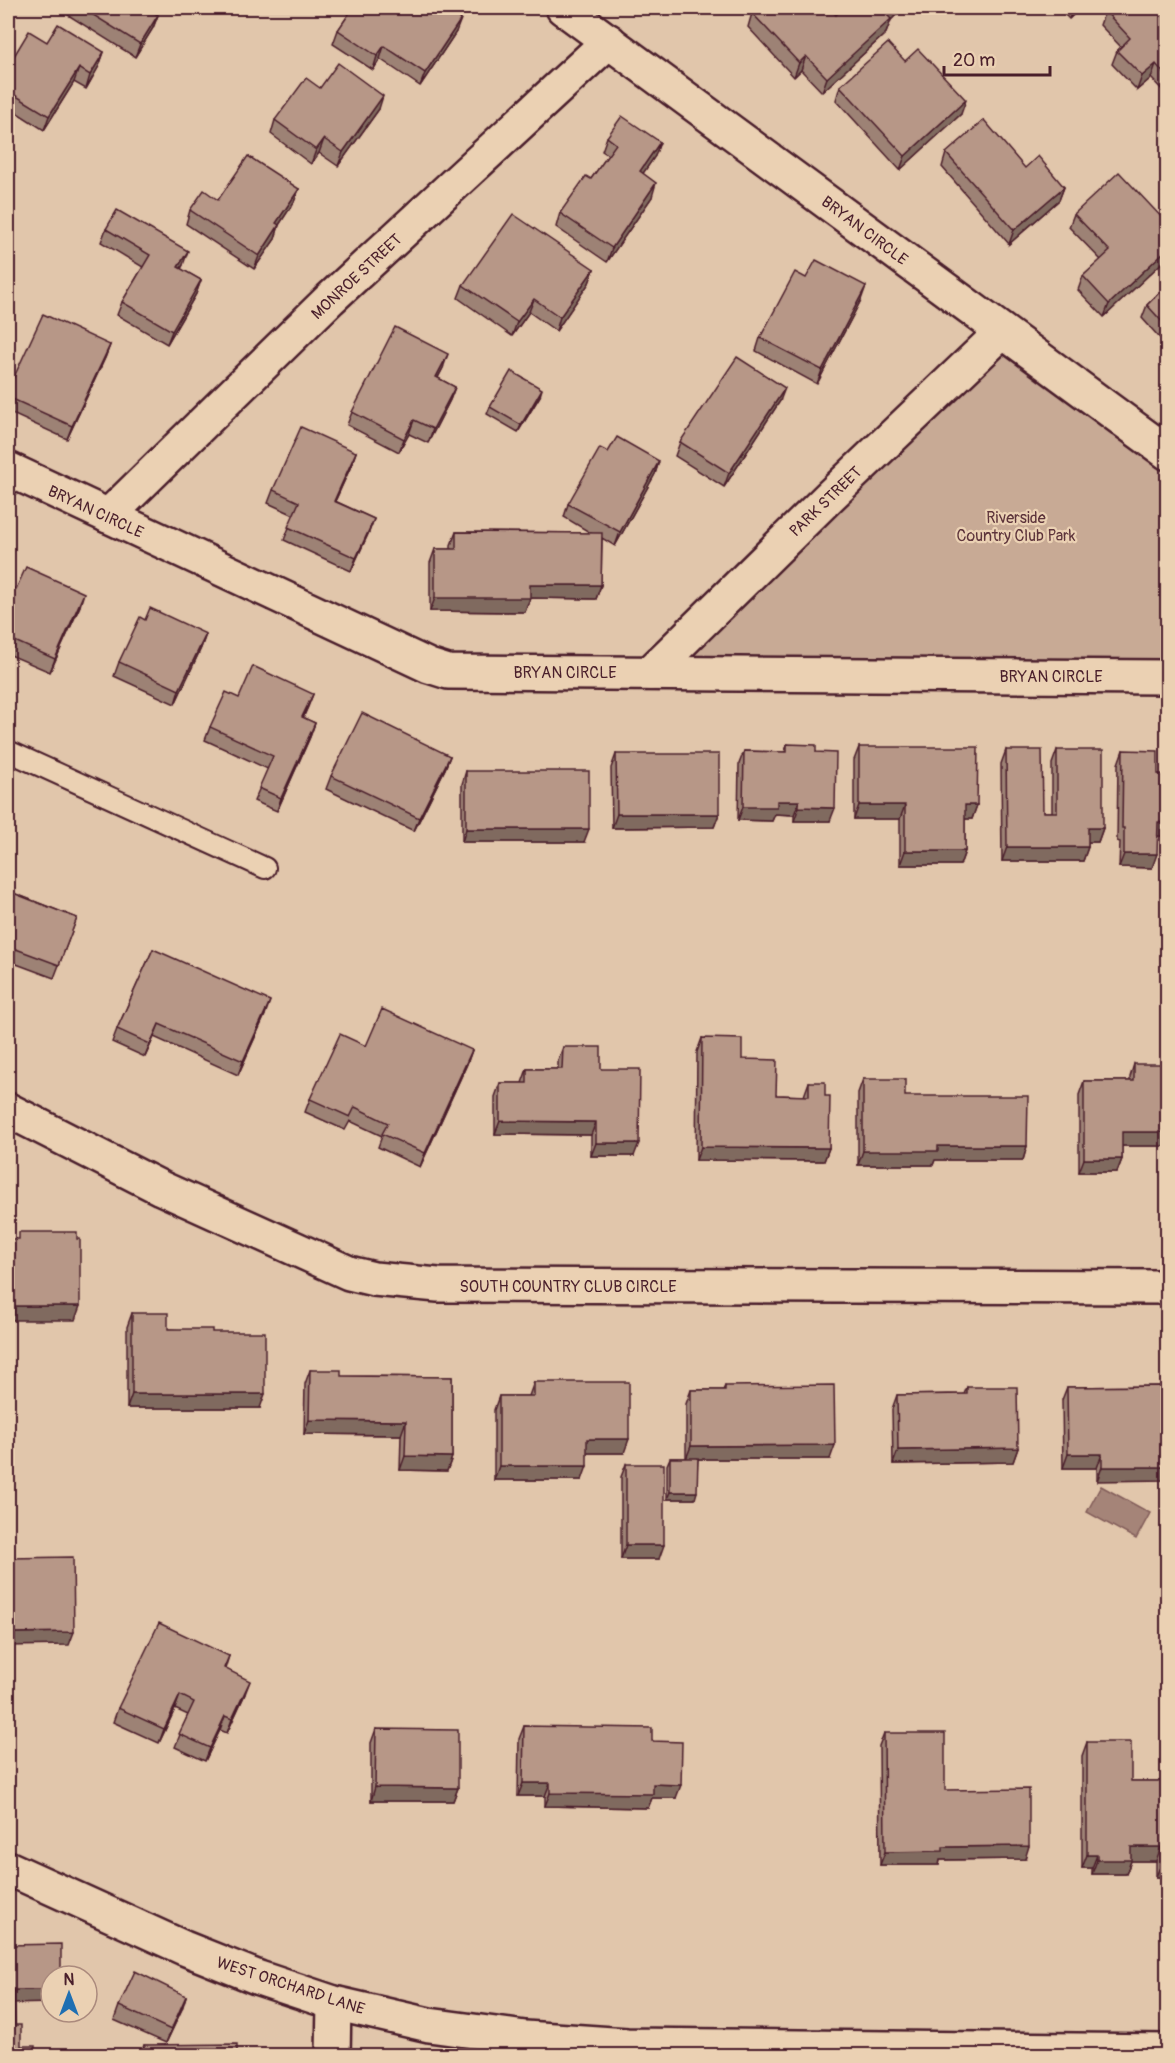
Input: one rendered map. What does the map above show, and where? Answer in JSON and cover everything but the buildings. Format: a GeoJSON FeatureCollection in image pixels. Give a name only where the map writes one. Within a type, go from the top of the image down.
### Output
{"type":"FeatureCollection","features":[{"type":"Feature","properties":{"kind":"street","name":"BRYAN CIRCLE"},"geometry":{"type":"LineString","coordinates":[[562,8],[1167,453]]}},
{"type":"Feature","properties":{"kind":"street","name":"MONROE STREET"},"geometry":{"type":"LineString","coordinates":[[108,516],[330,299],[609,41]]}},
{"type":"Feature","properties":{"kind":"street","name":"PARK STREET"},"geometry":{"type":"LineString","coordinates":[[650,673],[830,496],[1002,332]]}},
{"type":"Feature","properties":{"kind":"street","name":"BRYAN CIRCLE"},"geometry":{"type":"LineString","coordinates":[[8,469],[429,666],[448,672],[1167,677]]}},
{"type":"Feature","properties":{"kind":"street","name":"SOUTH COUNTRY CLUB CIRCLE"},"geometry":{"type":"LineString","coordinates":[[8,1110],[237,1224],[349,1273],[374,1279],[438,1285],[1167,1287]]}},
{"type":"Feature","properties":{"kind":"street","name":"WEST ORCHARD LANE"},"geometry":{"type":"LineString","coordinates":[[8,1868],[184,1948],[259,1978],[334,2003],[429,2025],[525,2038],[627,2045],[876,2052],[1167,2051]]}},
{"type":"Feature","properties":{"kind":"street"},"geometry":{"type":"LineString","coordinates":[[333,2055],[334,2003]]}},
{"type":"Feature","properties":{"kind":"lane"},"geometry":{"type":"LineString","coordinates":[[8,751],[265,868]]}},
{"type":"Feature","properties":{"kind":"green space","name":"Riverside Country Club Park"},"geometry":{"type":"Polygon","coordinates":[[[1002,332],[1167,453],[1167,677],[650,673],[1002,332]]]}},
{"type":"Feature","properties":{"kind":"shaded area"},"geometry":{"type":"Polygon","coordinates":[[[1101,1486],[1150,1513],[1136,1539],[1087,1512],[1101,1486]]]}}]}
